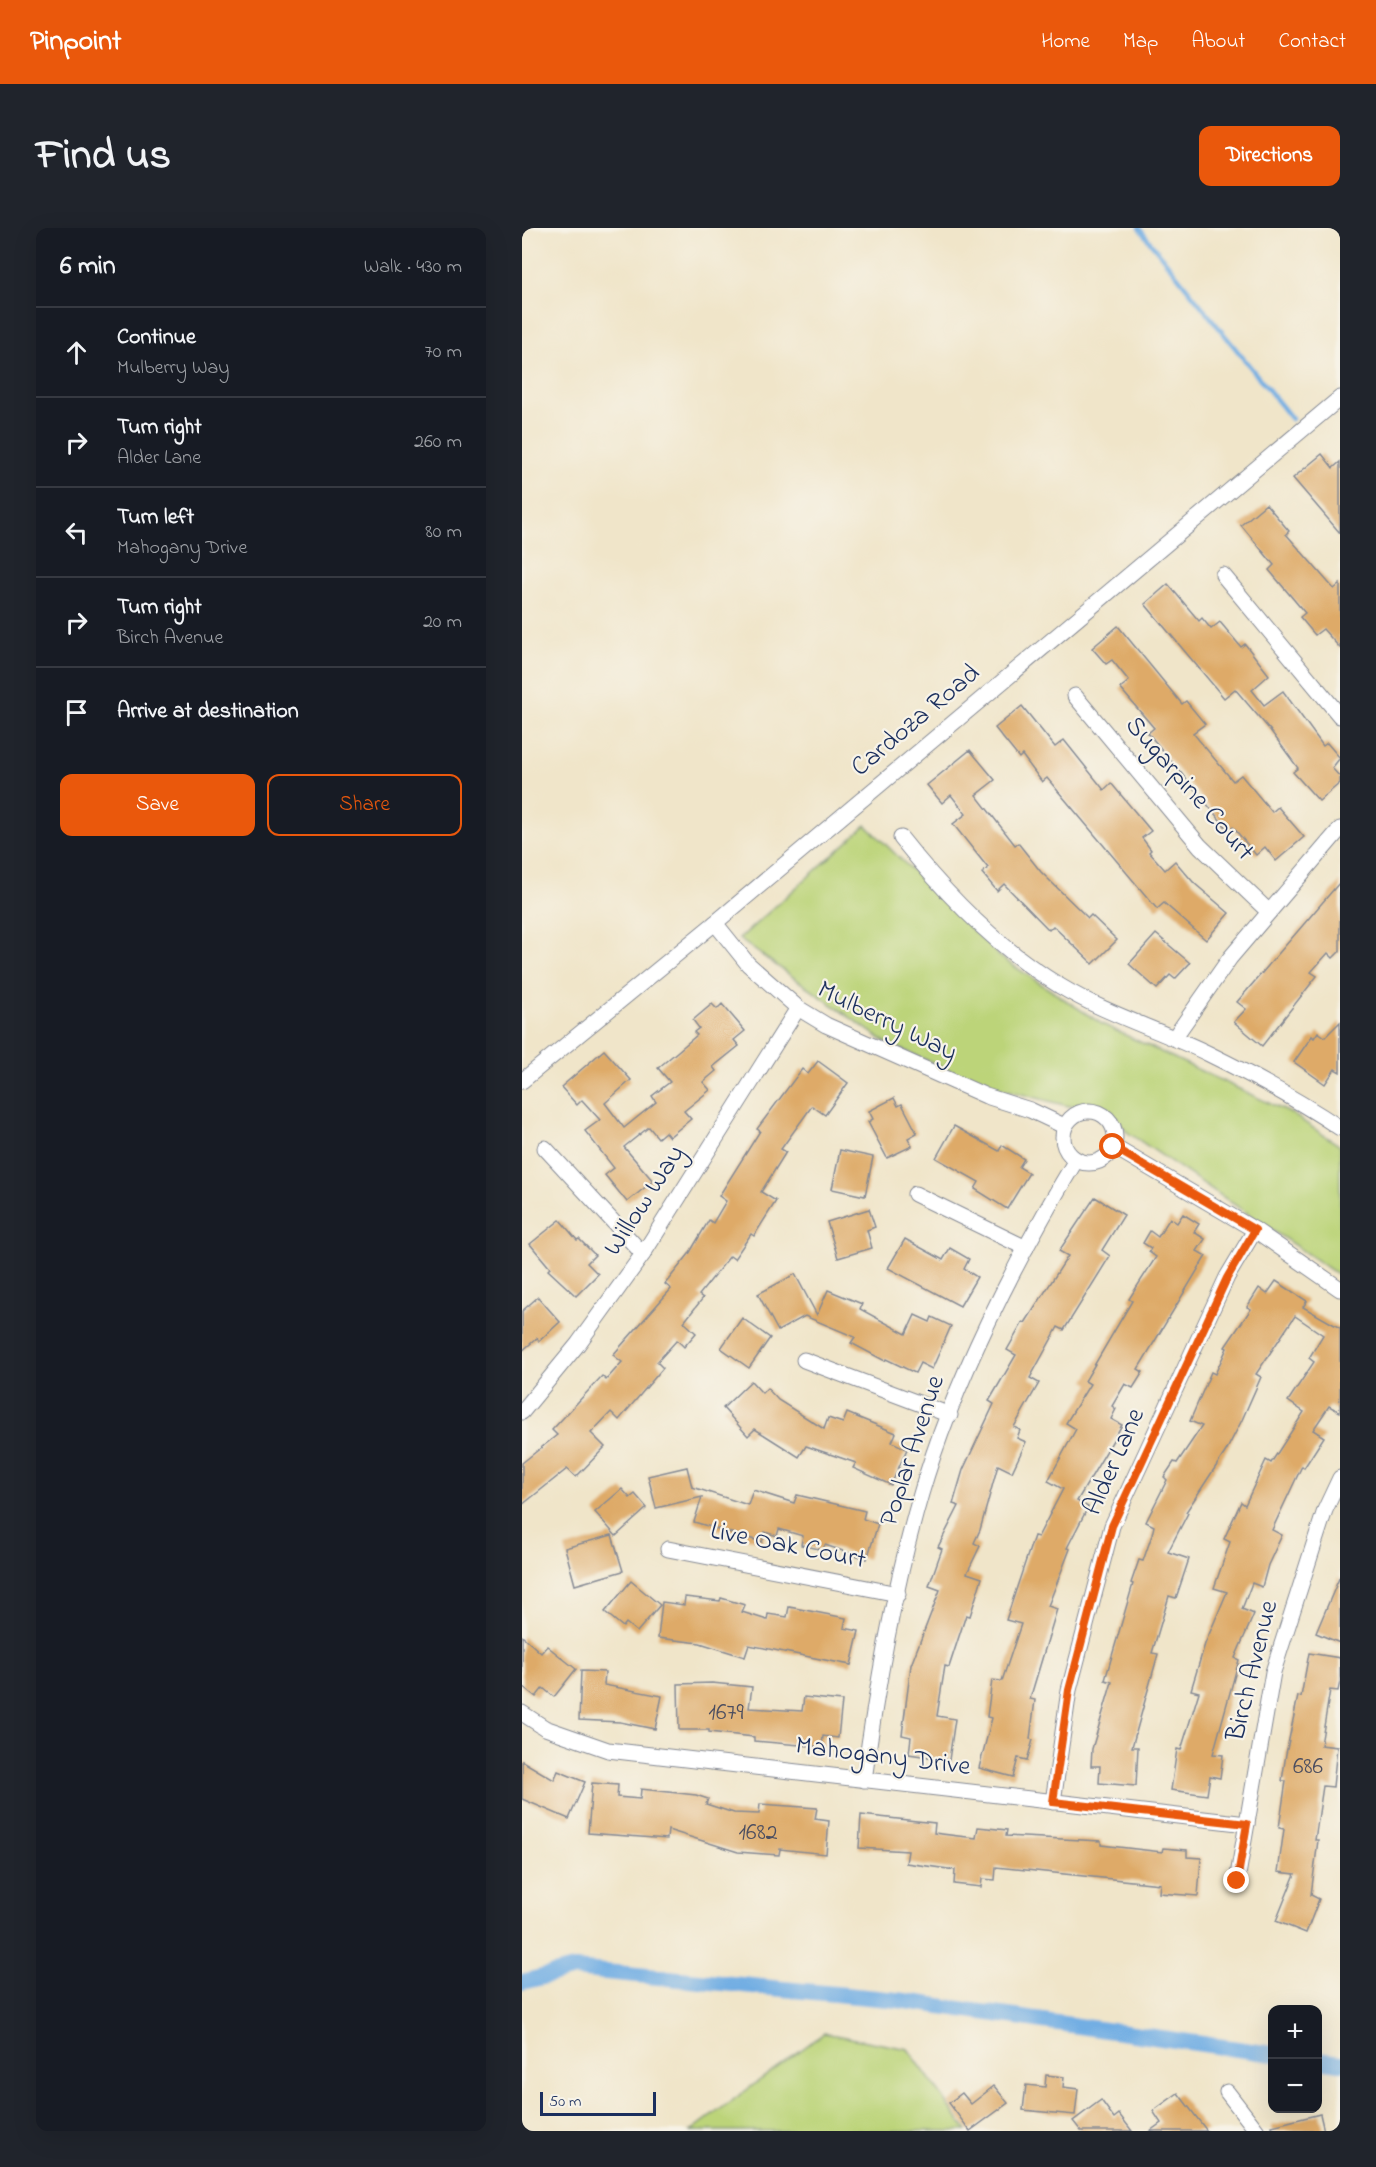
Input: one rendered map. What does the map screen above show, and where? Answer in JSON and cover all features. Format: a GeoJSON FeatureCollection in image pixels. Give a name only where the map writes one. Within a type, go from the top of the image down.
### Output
{"type":"FeatureCollection","features":[{"type":"Feature","properties":{"kind":"street","name":"Cardoza Road"},"geometry":{"type":"LineString","coordinates":[[522,1081],[1338,404]]}},
{"type":"Feature","properties":{"kind":"street"},"geometry":{"type":"LineString","coordinates":[[1223,575],[1340,716]]}},
{"type":"Feature","properties":{"kind":"street","name":"Sugarpine Court"},"geometry":{"type":"LineString","coordinates":[[1075,696],[1200,846],[1269,912]]}},
{"type":"Feature","properties":{"kind":"street"},"geometry":{"type":"LineString","coordinates":[[1174,1038],[1208,987],[1340,829]]}},
{"type":"Feature","properties":{"kind":"street"},"geometry":{"type":"LineString","coordinates":[[901,838],[965,910],[1001,945],[1030,967],[1095,1005],[1174,1038],[1290,1097],[1339,1126]]}},
{"type":"Feature","properties":{"kind":"street","name":"Mulberry Way"},"geometry":{"type":"LineString","coordinates":[[715,923],[748,964],[798,1008],[826,1025],[986,1096],[1030,1110],[1064,1126]]}},
{"type":"Feature","properties":{"kind":"street","name":"Willow Way"},"geometry":{"type":"LineString","coordinates":[[522,1412],[578,1344],[643,1254],[798,1008]]}},
{"type":"Feature","properties":{"kind":"street"},"geometry":{"type":"LineString","coordinates":[[1089,1110],[1104,1114],[1113,1125],[1116,1137],[1113,1147],[1110,1154],[1093,1163],[1076,1160],[1067,1152],[1062,1139],[1064,1126],[1077,1113],[1089,1110]]}},
{"type":"Feature","properties":{"kind":"street"},"geometry":{"type":"LineString","coordinates":[[1113,1147],[1255,1230],[1340,1289]]}},
{"type":"Feature","properties":{"kind":"street"},"geometry":{"type":"LineString","coordinates":[[545,1148],[643,1254]]}},
{"type":"Feature","properties":{"kind":"street","name":"Poplar Avenue"},"geometry":{"type":"LineString","coordinates":[[864,1780],[876,1687],[921,1494],[964,1376],[1026,1248],[1076,1160]]}},
{"type":"Feature","properties":{"kind":"street"},"geometry":{"type":"LineString","coordinates":[[915,1194],[1026,1248]]}},
{"type":"Feature","properties":{"kind":"street","name":"Alder Lane"},"geometry":{"type":"LineString","coordinates":[[1053,1802],[1069,1690],[1112,1526],[1227,1278],[1255,1230]]}},
{"type":"Feature","properties":{"kind":"street"},"geometry":{"type":"LineString","coordinates":[[804,1360],[950,1415]]}},
{"type":"Feature","properties":{"kind":"street","name":"Birch Avenue"},"geometry":{"type":"LineString","coordinates":[[1237,1881],[1273,1672],[1325,1509],[1340,1478]]}},
{"type":"Feature","properties":{"kind":"street"},"geometry":{"type":"LineString","coordinates":[[1325,1509],[1340,1515]]}},
{"type":"Feature","properties":{"kind":"street","name":"Live Oak Court"},"geometry":{"type":"LineString","coordinates":[[668,1549],[898,1594]]}},
{"type":"Feature","properties":{"kind":"street","name":"Mahogany Drive"},"geometry":{"type":"LineString","coordinates":[[522,1713],[545,1728],[609,1750],[1247,1824]]}},
{"type":"Feature","properties":{"kind":"street"},"geometry":{"type":"LineString","coordinates":[[1227,2092],[1257,2131]]}},
{"type":"Feature","properties":{"kind":"green space"},"geometry":{"type":"Polygon","coordinates":[[[866,825],[1000,957],[1102,1024],[1292,1114],[1340,1146],[1340,1276],[1127,1132],[1109,1109],[1096,1104],[1068,1106],[979,1083],[885,1042],[739,939],[866,825]]]}},
{"type":"Feature","properties":{"kind":"green space"},"geometry":{"type":"Polygon","coordinates":[[[824,2033],[908,2049],[967,2131],[691,2131],[824,2033]]]}},
{"type":"Feature","properties":{"kind":"building"},"geometry":{"type":"Polygon","coordinates":[[[1322,454],[1333,468],[1340,462],[1340,533],[1293,478],[1322,454]]]}},
{"type":"Feature","properties":{"kind":"building"},"geometry":{"type":"Polygon","coordinates":[[[1266,504],[1289,531],[1286,534],[1334,589],[1340,584],[1340,648],[1323,629],[1315,635],[1300,617],[1305,613],[1269,570],[1274,565],[1241,525],[1266,504]]]}},
{"type":"Feature","properties":{"kind":"building"},"geometry":{"type":"Polygon","coordinates":[[[1168,584],[1199,621],[1202,618],[1211,629],[1220,622],[1241,647],[1245,644],[1269,675],[1252,690],[1264,705],[1283,691],[1323,746],[1327,743],[1340,758],[1332,768],[1340,777],[1340,783],[1319,801],[1293,772],[1298,768],[1270,730],[1235,689],[1224,698],[1145,604],[1168,584]]]}},
{"type":"Feature","properties":{"kind":"building"},"geometry":{"type":"Polygon","coordinates":[[[1118,626],[1182,704],[1186,701],[1205,724],[1193,733],[1233,781],[1241,775],[1272,812],[1278,807],[1304,837],[1276,861],[1265,847],[1256,855],[1233,827],[1229,831],[1148,733],[1154,728],[1120,688],[1129,681],[1112,660],[1106,664],[1092,648],[1118,626]]]}},
{"type":"Feature","properties":{"kind":"building"},"geometry":{"type":"Polygon","coordinates":[[[1022,706],[1055,747],[1064,740],[1104,790],[1111,783],[1151,831],[1142,838],[1151,850],[1149,852],[1165,870],[1175,861],[1194,883],[1229,913],[1206,940],[1164,903],[1157,909],[1047,778],[1042,782],[1022,755],[1019,758],[995,728],[1022,706]]]}},
{"type":"Feature","properties":{"kind":"building"},"geometry":{"type":"Polygon","coordinates":[[[970,750],[995,780],[976,795],[1015,845],[1018,843],[1041,872],[1088,918],[1091,915],[1117,940],[1093,964],[1053,926],[1049,930],[1004,884],[997,891],[982,873],[988,868],[953,824],[966,814],[951,795],[942,803],[927,785],[970,750]]]}},
{"type":"Feature","properties":{"kind":"building"},"geometry":{"type":"Polygon","coordinates":[[[1340,882],[1340,951],[1333,958],[1328,953],[1311,972],[1317,976],[1262,1046],[1234,1022],[1246,1009],[1237,1002],[1340,882]]]}},
{"type":"Feature","properties":{"kind":"building"},"geometry":{"type":"Polygon","coordinates":[[[1156,934],[1190,963],[1175,979],[1170,975],[1157,989],[1129,964],[1156,934]]]}},
{"type":"Feature","properties":{"kind":"building"},"geometry":{"type":"Polygon","coordinates":[[[712,1004],[717,1009],[722,1004],[745,1031],[734,1040],[739,1046],[713,1067],[716,1071],[703,1082],[710,1090],[684,1111],[691,1119],[669,1137],[665,1132],[658,1138],[649,1127],[624,1147],[653,1181],[627,1202],[605,1175],[614,1168],[585,1131],[600,1120],[582,1100],[577,1105],[561,1087],[604,1050],[631,1080],[605,1103],[624,1128],[656,1102],[652,1096],[670,1082],[658,1068],[697,1035],[694,1032],[699,1028],[693,1020],[712,1004]]]}},
{"type":"Feature","properties":{"kind":"building"},"geometry":{"type":"Polygon","coordinates":[[[1340,1022],[1340,1072],[1335,1069],[1325,1084],[1294,1062],[1312,1036],[1314,1038],[1318,1032],[1325,1037],[1340,1022]]]}},
{"type":"Feature","properties":{"kind":"building"},"geometry":{"type":"Polygon","coordinates":[[[818,1061],[848,1083],[825,1115],[812,1106],[781,1149],[786,1152],[761,1192],[776,1201],[754,1236],[751,1234],[734,1259],[730,1256],[699,1295],[703,1298],[684,1322],[696,1333],[684,1347],[677,1340],[657,1362],[663,1368],[619,1420],[611,1412],[591,1433],[605,1447],[576,1477],[567,1469],[522,1505],[522,1463],[557,1435],[552,1430],[602,1376],[606,1380],[622,1362],[613,1355],[671,1289],[665,1284],[689,1254],[709,1220],[713,1223],[726,1201],[719,1196],[760,1131],[757,1129],[802,1069],[808,1074],[818,1061]]]}},
{"type":"Feature","properties":{"kind":"building"},"geometry":{"type":"Polygon","coordinates":[[[894,1098],[898,1106],[902,1104],[917,1133],[908,1138],[912,1146],[887,1158],[868,1122],[873,1119],[869,1111],[894,1098]]]}},
{"type":"Feature","properties":{"kind":"building"},"geometry":{"type":"Polygon","coordinates":[[[954,1126],[999,1151],[1002,1145],[1024,1159],[1019,1167],[1029,1173],[1007,1209],[975,1189],[979,1182],[936,1158],[954,1126]]]}},
{"type":"Feature","properties":{"kind":"building"},"geometry":{"type":"Polygon","coordinates":[[[840,1150],[873,1157],[865,1196],[832,1189],[840,1150]]]}},
{"type":"Feature","properties":{"kind":"building"},"geometry":{"type":"Polygon","coordinates":[[[1095,1197],[1124,1215],[1102,1250],[1110,1256],[1064,1330],[1058,1327],[1030,1378],[1039,1383],[1014,1427],[1020,1430],[1017,1438],[1026,1442],[1012,1472],[998,1465],[980,1530],[974,1543],[980,1546],[967,1573],[982,1578],[970,1616],[966,1615],[949,1667],[945,1666],[937,1716],[955,1719],[949,1760],[909,1754],[911,1737],[902,1735],[911,1665],[940,1590],[929,1586],[942,1549],[938,1547],[959,1506],[953,1504],[963,1470],[994,1404],[989,1401],[1016,1355],[1007,1350],[1023,1322],[1025,1323],[1068,1256],[1059,1251],[1095,1197]]]}},
{"type":"Feature","properties":{"kind":"building"},"geometry":{"type":"Polygon","coordinates":[[[869,1209],[875,1227],[867,1230],[872,1248],[838,1258],[827,1222],[869,1209]]]}},
{"type":"Feature","properties":{"kind":"building"},"geometry":{"type":"Polygon","coordinates":[[[1183,1214],[1199,1224],[1194,1232],[1205,1239],[1197,1251],[1206,1256],[1138,1369],[1143,1372],[1133,1388],[1125,1384],[1112,1406],[1116,1409],[1111,1419],[1122,1425],[1077,1501],[1088,1507],[1067,1548],[1070,1549],[1048,1606],[1057,1609],[1030,1699],[1035,1700],[1030,1739],[1033,1740],[1027,1760],[1018,1758],[1013,1777],[979,1768],[992,1718],[987,1717],[992,1680],[1002,1681],[1021,1624],[1006,1620],[1034,1536],[1038,1537],[1063,1489],[1048,1481],[1076,1429],[1066,1423],[1090,1384],[1085,1381],[1132,1301],[1129,1299],[1156,1257],[1149,1252],[1151,1248],[1143,1243],[1150,1231],[1158,1237],[1170,1218],[1177,1223],[1183,1214]]]}},
{"type":"Feature","properties":{"kind":"building"},"geometry":{"type":"Polygon","coordinates":[[[560,1220],[577,1240],[579,1239],[595,1255],[587,1263],[598,1274],[576,1296],[548,1270],[550,1268],[530,1244],[560,1220]]]}},
{"type":"Feature","properties":{"kind":"building"},"geometry":{"type":"Polygon","coordinates":[[[905,1239],[943,1260],[950,1248],[969,1259],[964,1269],[977,1277],[960,1306],[888,1268],[905,1239]]]}},
{"type":"Feature","properties":{"kind":"building"},"geometry":{"type":"Polygon","coordinates":[[[795,1274],[817,1315],[828,1290],[862,1304],[860,1309],[906,1334],[915,1315],[930,1322],[932,1317],[951,1326],[932,1369],[920,1363],[915,1373],[886,1359],[885,1361],[851,1343],[855,1337],[805,1316],[778,1331],[758,1294],[795,1274]]]}},
{"type":"Feature","properties":{"kind":"building"},"geometry":{"type":"Polygon","coordinates":[[[1276,1281],[1307,1301],[1303,1307],[1340,1328],[1340,1412],[1329,1406],[1313,1430],[1324,1437],[1304,1468],[1302,1466],[1272,1530],[1282,1535],[1268,1565],[1262,1587],[1252,1583],[1242,1609],[1254,1614],[1235,1658],[1239,1660],[1213,1754],[1223,1755],[1220,1778],[1210,1776],[1207,1795],[1171,1790],[1177,1749],[1181,1750],[1199,1692],[1191,1690],[1205,1644],[1227,1592],[1214,1588],[1230,1542],[1224,1539],[1241,1502],[1245,1505],[1266,1460],[1271,1463],[1304,1412],[1288,1401],[1314,1362],[1309,1358],[1323,1335],[1295,1316],[1256,1374],[1261,1377],[1242,1420],[1226,1451],[1186,1512],[1188,1513],[1168,1552],[1189,1559],[1176,1598],[1169,1596],[1152,1653],[1158,1654],[1132,1747],[1138,1747],[1136,1786],[1099,1783],[1100,1766],[1091,1766],[1092,1749],[1112,1682],[1105,1680],[1133,1584],[1131,1583],[1139,1560],[1143,1561],[1152,1535],[1154,1526],[1146,1522],[1167,1480],[1164,1477],[1174,1462],[1177,1463],[1202,1426],[1190,1421],[1211,1372],[1215,1374],[1227,1348],[1225,1347],[1251,1309],[1247,1307],[1259,1288],[1267,1294],[1276,1281]]]}},
{"type":"Feature","properties":{"kind":"building"},"geometry":{"type":"Polygon","coordinates":[[[538,1297],[560,1322],[539,1341],[537,1338],[522,1351],[522,1311],[538,1297]]]}},
{"type":"Feature","properties":{"kind":"building"},"geometry":{"type":"Polygon","coordinates":[[[742,1318],[770,1338],[749,1368],[721,1348],[742,1318]]]}},
{"type":"Feature","properties":{"kind":"building"},"geometry":{"type":"Polygon","coordinates":[[[751,1381],[762,1393],[767,1388],[778,1400],[824,1429],[828,1418],[843,1423],[847,1413],[896,1433],[892,1442],[907,1449],[891,1485],[853,1468],[856,1463],[806,1446],[799,1457],[755,1429],[748,1436],[723,1408],[751,1381]]]}},
{"type":"Feature","properties":{"kind":"building"},"geometry":{"type":"Polygon","coordinates":[[[687,1467],[692,1487],[748,1505],[753,1490],[794,1503],[797,1495],[865,1511],[863,1519],[878,1524],[867,1559],[825,1545],[823,1550],[801,1545],[803,1536],[779,1529],[777,1536],[765,1532],[762,1542],[694,1522],[702,1497],[656,1508],[648,1476],[687,1467]]]}},
{"type":"Feature","properties":{"kind":"building"},"geometry":{"type":"Polygon","coordinates":[[[622,1489],[630,1498],[635,1494],[647,1508],[616,1536],[595,1512],[622,1489]]]}},
{"type":"Feature","properties":{"kind":"building"},"geometry":{"type":"Polygon","coordinates":[[[612,1535],[623,1571],[575,1585],[565,1548],[612,1535]]]}},
{"type":"Feature","properties":{"kind":"building"},"geometry":{"type":"Polygon","coordinates":[[[1340,1576],[1340,1643],[1316,1633],[1340,1576]]]}},
{"type":"Feature","properties":{"kind":"building"},"geometry":{"type":"Polygon","coordinates":[[[631,1581],[660,1605],[637,1632],[626,1623],[623,1627],[605,1612],[631,1581]]]}},
{"type":"Feature","properties":{"kind":"building"},"geometry":{"type":"Polygon","coordinates":[[[685,1597],[720,1601],[721,1598],[745,1605],[742,1612],[767,1620],[768,1614],[787,1617],[789,1607],[846,1618],[844,1628],[859,1631],[851,1665],[749,1645],[745,1657],[700,1643],[658,1638],[662,1602],[684,1605],[685,1597]]]}},
{"type":"Feature","properties":{"kind":"building"},"geometry":{"type":"Polygon","coordinates":[[[522,1636],[541,1653],[547,1646],[576,1669],[554,1697],[543,1688],[536,1697],[522,1686],[522,1636]]]}},
{"type":"Feature","properties":{"kind":"building"},"geometry":{"type":"Polygon","coordinates":[[[1309,1653],[1340,1658],[1340,1682],[1338,1691],[1330,1690],[1321,1745],[1337,1747],[1333,1787],[1323,1786],[1315,1840],[1318,1840],[1311,1895],[1319,1899],[1306,1933],[1276,1921],[1295,1874],[1278,1872],[1284,1829],[1279,1828],[1286,1781],[1282,1781],[1286,1754],[1298,1696],[1301,1697],[1309,1653]]]}},
{"type":"Feature","properties":{"kind":"building"},"geometry":{"type":"Polygon","coordinates":[[[581,1671],[605,1672],[604,1685],[662,1696],[655,1729],[620,1722],[579,1720],[581,1671]]]}},
{"type":"Feature","properties":{"kind":"building"},"geometry":{"type":"Polygon","coordinates":[[[712,1683],[752,1687],[749,1708],[802,1711],[804,1697],[842,1701],[838,1738],[823,1736],[822,1747],[754,1741],[754,1737],[709,1732],[709,1730],[679,1730],[678,1684],[712,1683]]]}},
{"type":"Feature","properties":{"kind":"building"},"geometry":{"type":"Polygon","coordinates":[[[522,1761],[554,1780],[558,1771],[585,1782],[569,1819],[522,1799],[522,1761]]]}},
{"type":"Feature","properties":{"kind":"building"},"geometry":{"type":"Polygon","coordinates":[[[592,1783],[618,1785],[617,1797],[640,1799],[641,1789],[696,1795],[708,1799],[706,1804],[734,1813],[759,1814],[760,1804],[817,1808],[815,1819],[829,1821],[826,1854],[780,1849],[779,1855],[738,1852],[668,1830],[667,1839],[588,1833],[592,1783]]]}},
{"type":"Feature","properties":{"kind":"building"},"geometry":{"type":"Polygon","coordinates":[[[861,1815],[935,1823],[934,1833],[976,1838],[978,1827],[1007,1830],[1006,1836],[1101,1841],[1101,1845],[1162,1852],[1163,1848],[1187,1850],[1187,1857],[1201,1858],[1198,1896],[1159,1893],[1160,1884],[996,1867],[995,1880],[982,1879],[981,1887],[954,1884],[955,1870],[906,1863],[908,1851],[859,1848],[861,1815]]]}},
{"type":"Feature","properties":{"kind":"building"},"geometry":{"type":"Polygon","coordinates":[[[1046,2075],[1064,2077],[1063,2087],[1078,2089],[1075,2115],[1023,2110],[1026,2085],[1045,2087],[1046,2075]]]}},
{"type":"Feature","properties":{"kind":"building"},"geometry":{"type":"Polygon","coordinates":[[[994,2086],[1008,2103],[970,2131],[949,2103],[962,2093],[971,2104],[994,2086]]]}},
{"type":"Feature","properties":{"kind":"building"},"geometry":{"type":"Polygon","coordinates":[[[1178,2093],[1207,2131],[1150,2131],[1161,2123],[1153,2111],[1178,2093]]]}},
{"type":"Feature","properties":{"kind":"building"},"geometry":{"type":"Polygon","coordinates":[[[1101,2100],[1114,2118],[1119,2114],[1132,2131],[1081,2131],[1073,2121],[1101,2100]]]}},
{"type":"Feature","properties":{"kind":"building"},"geometry":{"type":"Polygon","coordinates":[[[1320,2114],[1324,2131],[1273,2131],[1272,2126],[1320,2114]]]}},
{"type":"Feature","properties":{"kind":"waterway"},"geometry":{"type":"LineString","coordinates":[[1139,228],[1292,419]]}},
{"type":"Feature","properties":{"kind":"waterway"},"geometry":{"type":"LineString","coordinates":[[522,1982],[574,1969],[898,2000],[1268,2053]]}},
{"type":"Feature","properties":{"kind":"waterway"},"geometry":{"type":"LineString","coordinates":[[1322,2061],[1340,2063]]}},
{"type":"Feature","properties":{"kind":"route"},"geometry":{"type":"LineString","coordinates":[[1113,1147],[1255,1230],[1227,1278],[1112,1526],[1069,1690],[1053,1802],[1247,1824],[1237,1881]]}}]}
